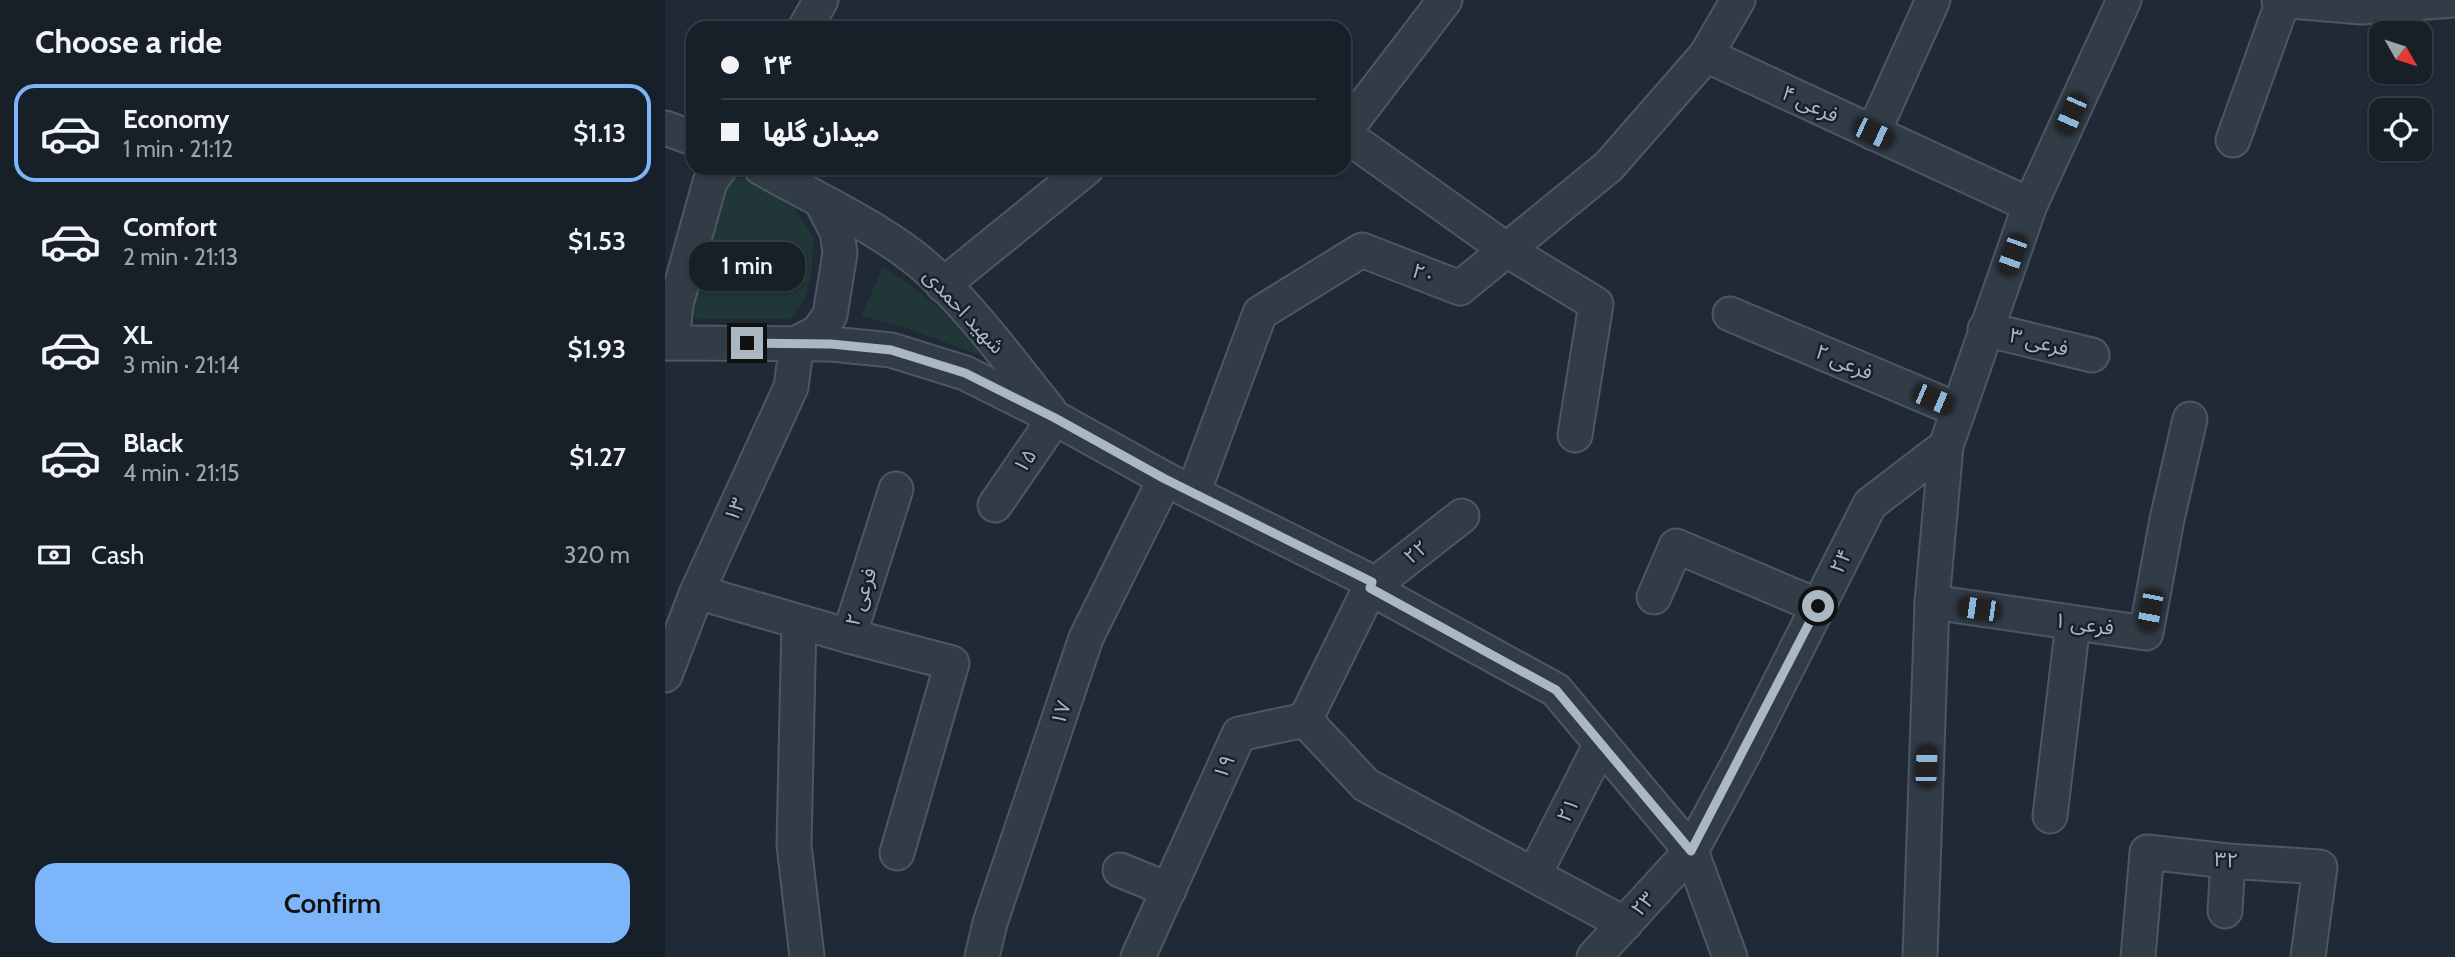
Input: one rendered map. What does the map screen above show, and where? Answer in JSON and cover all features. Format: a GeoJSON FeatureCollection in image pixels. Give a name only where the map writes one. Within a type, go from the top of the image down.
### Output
{"type":"FeatureCollection","features":[{"type":"Feature","properties":{"kind":"street"},"geometry":{"type":"LineString","coordinates":[[809,21],[821,0]]}},
{"type":"Feature","properties":{"kind":"street"},"geometry":{"type":"LineString","coordinates":[[1351,124],[1445,0]]}},
{"type":"Feature","properties":{"kind":"street","name":"۲۰"},"geometry":{"type":"LineString","coordinates":[[1179,486],[1260,313],[1362,250],[1460,288],[1609,166],[1706,55],[1738,0]]}},
{"type":"Feature","properties":{"kind":"street"},"geometry":{"type":"LineString","coordinates":[[1873,133],[1933,0]]}},
{"type":"Feature","properties":{"kind":"street"},"geometry":{"type":"LineString","coordinates":[[1920,957],[1932,602],[1946,446],[2030,205],[2124,0]]}},
{"type":"Feature","properties":{"kind":"street"},"geometry":{"type":"LineString","coordinates":[[2233,140],[2281,1],[2361,7],[2453,0]]}},
{"type":"Feature","properties":{"kind":"street","name":"فرعی ۴"},"geometry":{"type":"LineString","coordinates":[[1706,55],[2030,205]]}},
{"type":"Feature","properties":{"kind":"street"},"geometry":{"type":"LineString","coordinates":[[665,128],[686,136]]}},
{"type":"Feature","properties":{"kind":"street"},"geometry":{"type":"LineString","coordinates":[[1351,138],[1507,250],[1597,304],[1575,435]]}},
{"type":"Feature","properties":{"kind":"street"},"geometry":{"type":"LineString","coordinates":[[669,343],[675,304],[710,183],[715,175]]}},
{"type":"Feature","properties":{"kind":"street","name":"شهید احمدی"},"geometry":{"type":"LineString","coordinates":[[774,175],[879,233],[929,270],[985,329],[1055,418]]}},
{"type":"Feature","properties":{"kind":"street"},"geometry":{"type":"LineString","coordinates":[[943,285],[1078,175]]}},
{"type":"Feature","properties":{"kind":"street"},"geometry":{"type":"LineString","coordinates":[[797,343],[818,332],[830,316],[840,253],[837,232],[821,201]]}},
{"type":"Feature","properties":{"kind":"street","name":"فرعی ۲"},"geometry":{"type":"LineString","coordinates":[[1730,314],[1958,410]]}},
{"type":"Feature","properties":{"kind":"street","name":"فرعی ۳"},"geometry":{"type":"LineString","coordinates":[[1985,329],[2092,355]]}},
{"type":"Feature","properties":{"kind":"street","name":"شهید احمدی"},"geometry":{"type":"LineString","coordinates":[[669,343],[831,344],[891,350],[965,373],[1055,418],[1179,486],[1372,582],[1370,588],[1556,690],[1691,851],[1730,957]]}},
{"type":"Feature","properties":{"kind":"street","name":"۱۳"},"geometry":{"type":"LineString","coordinates":[[665,675],[697,592],[791,387],[797,343]]}},
{"type":"Feature","properties":{"kind":"street","name":"۱۵"},"geometry":{"type":"LineString","coordinates":[[996,505],[1055,418]]}},
{"type":"Feature","properties":{"kind":"street","name":"فرعی ۱"},"geometry":{"type":"LineString","coordinates":[[1932,602],[2145,633],[2190,419]]}},
{"type":"Feature","properties":{"kind":"street","name":"۲۴"},"geometry":{"type":"LineString","coordinates":[[1691,851],[1870,504],[1946,446]]}},
{"type":"Feature","properties":{"kind":"street","name":"۱۷"},"geometry":{"type":"LineString","coordinates":[[982,957],[994,911],[1086,638],[1179,486]]}},
{"type":"Feature","properties":{"kind":"street","name":"فرعی ۲"},"geometry":{"type":"LineString","coordinates":[[697,592],[849,636],[896,489]]}},
{"type":"Feature","properties":{"kind":"street","name":"۲۲"},"geometry":{"type":"LineString","coordinates":[[1370,588],[1462,516]]}},
{"type":"Feature","properties":{"kind":"street"},"geometry":{"type":"LineString","coordinates":[[1654,597],[1676,546],[1818,606]]}},
{"type":"Feature","properties":{"kind":"street"},"geometry":{"type":"LineString","coordinates":[[1370,588],[1305,720],[1366,785],[1625,924]]}},
{"type":"Feature","properties":{"kind":"street"},"geometry":{"type":"LineString","coordinates":[[799,622],[794,845],[807,957]]}},
{"type":"Feature","properties":{"kind":"street"},"geometry":{"type":"LineString","coordinates":[[2050,816],[2073,623]]}},
{"type":"Feature","properties":{"kind":"street"},"geometry":{"type":"LineString","coordinates":[[849,636],[952,663],[897,853]]}},
{"type":"Feature","properties":{"kind":"street","name":"۱۹"},"geometry":{"type":"LineString","coordinates":[[1138,957],[1239,734],[1305,720]]}},
{"type":"Feature","properties":{"kind":"street","name":"۲۱"},"geometry":{"type":"LineString","coordinates":[[1534,875],[1601,744]]}},
{"type":"Feature","properties":{"kind":"street","name":"۲۳"},"geometry":{"type":"LineString","coordinates":[[1594,957],[1691,851]]}},
{"type":"Feature","properties":{"kind":"street","name":"۳۲"},"geometry":{"type":"LineString","coordinates":[[2138,957],[2147,852],[2320,867],[2308,957]]}},
{"type":"Feature","properties":{"kind":"street"},"geometry":{"type":"LineString","coordinates":[[2225,911],[2228,861]]}},
{"type":"Feature","properties":{"kind":"street"},"geometry":{"type":"LineString","coordinates":[[1120,870],[1169,890]]}},
{"type":"Feature","properties":{"kind":"green space"},"geometry":{"type":"Polygon","coordinates":[[[746,178],[766,182],[794,207],[813,237],[812,270],[805,299],[790,319],[700,319],[691,316],[688,306],[723,187],[733,180],[746,178]]]}},
{"type":"Feature","properties":{"kind":"green space"},"geometry":{"type":"Polygon","coordinates":[[[883,267],[937,306],[981,356],[907,328],[861,316],[883,267]]]}},
{"type":"Feature","properties":{"kind":"route"},"geometry":{"type":"LineString","coordinates":[[747,343],[831,344],[891,350],[965,373],[1055,418],[1165,479],[1372,582],[1370,588],[1556,690],[1691,851],[1818,606]]}}]}
